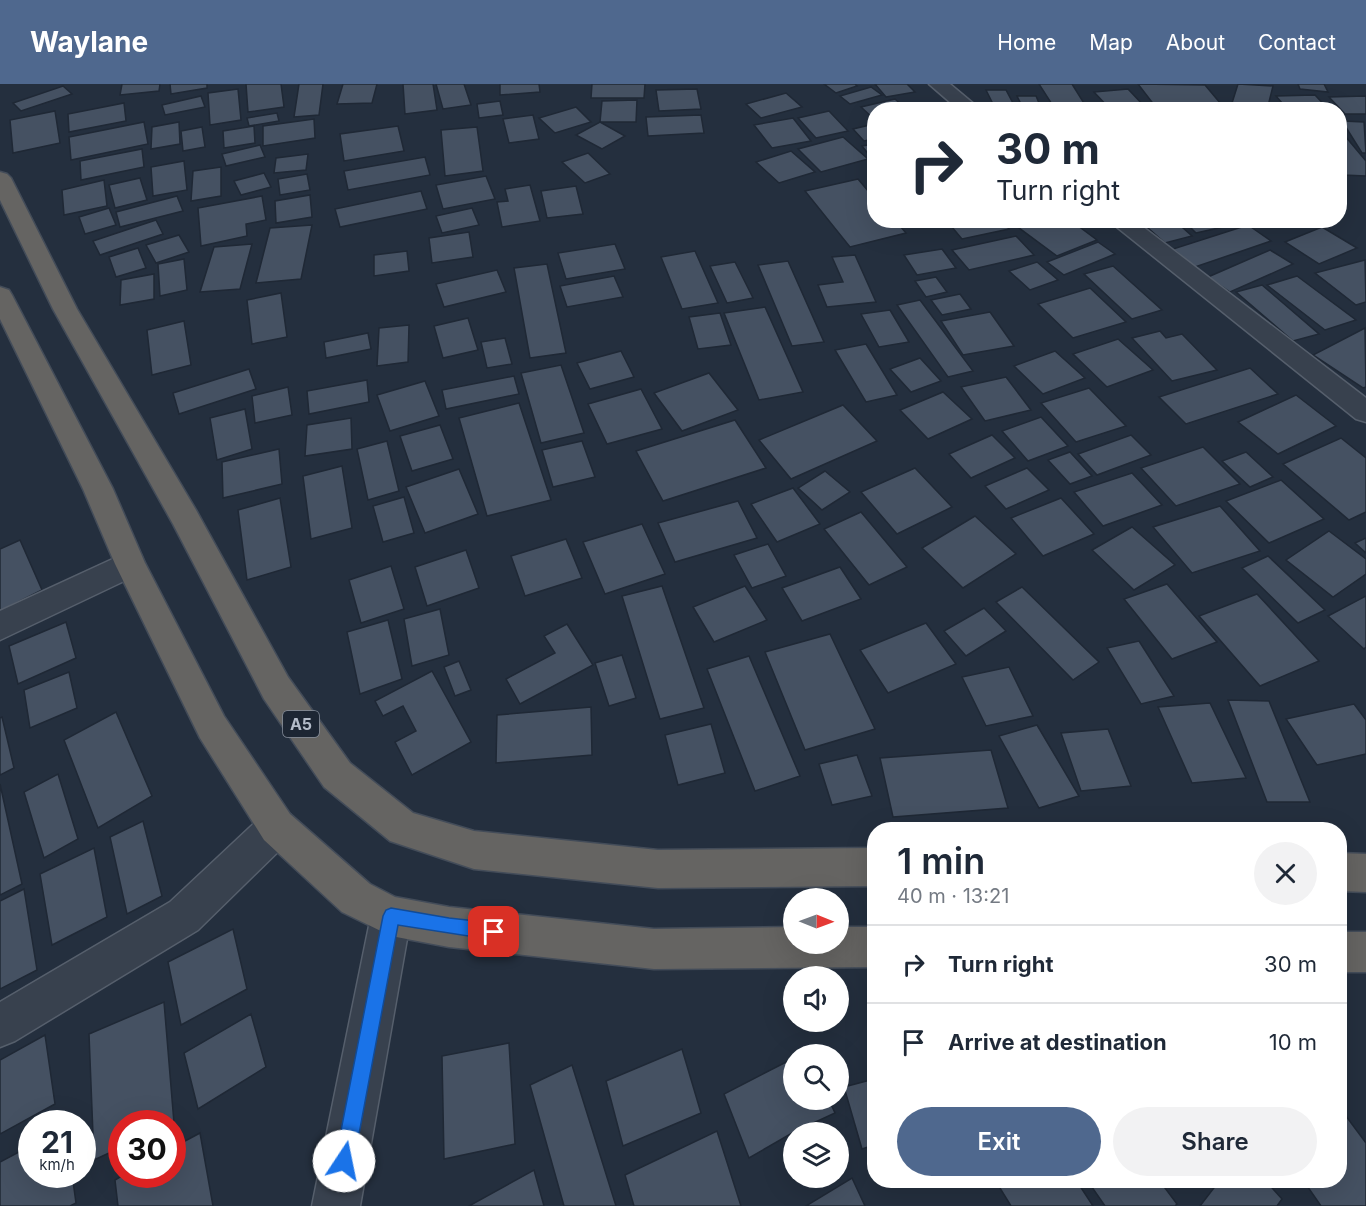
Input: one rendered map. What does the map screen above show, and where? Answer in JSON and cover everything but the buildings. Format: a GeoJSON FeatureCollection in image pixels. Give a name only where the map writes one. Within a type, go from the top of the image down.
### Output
{"type":"FeatureCollection","features":[{"type":"Feature","properties":{"kind":"highway","name":"A5"},"geometry":{"type":"LineString","coordinates":[[0,178],[65,309],[185,518],[276,688],[337,775],[403,828],[474,850],[658,869],[867,867]]}},
{"type":"Feature","properties":{"kind":"highway"},"geometry":{"type":"LineString","coordinates":[[0,296],[98,489],[130,564],[212,727],[277,827],[356,898],[391,916],[449,927],[654,949],[867,947]]}},
{"type":"Feature","properties":{"kind":"highway"},"geometry":{"type":"LineString","coordinates":[[1347,872],[1366,873]]}},
{"type":"Feature","properties":{"kind":"highway"},"geometry":{"type":"LineString","coordinates":[[1347,952],[1366,952]]}},
{"type":"Feature","properties":{"kind":"street"},"geometry":{"type":"LineString","coordinates":[[939,84],[962,102]]}},
{"type":"Feature","properties":{"kind":"street"},"geometry":{"type":"LineString","coordinates":[[1129,228],[1366,412]]}},
{"type":"Feature","properties":{"kind":"street"},"geometry":{"type":"LineString","coordinates":[[0,626],[130,564]]}},
{"type":"Feature","properties":{"kind":"street"},"geometry":{"type":"LineString","coordinates":[[0,1026],[184,916],[277,827]]}},
{"type":"Feature","properties":{"kind":"street"},"geometry":{"type":"LineString","coordinates":[[336,1206],[391,916]]}},
{"type":"Feature","properties":{"kind":"route"},"geometry":{"type":"LineString","coordinates":[[344,1161],[391,916],[449,927],[494,932]]}}]}
